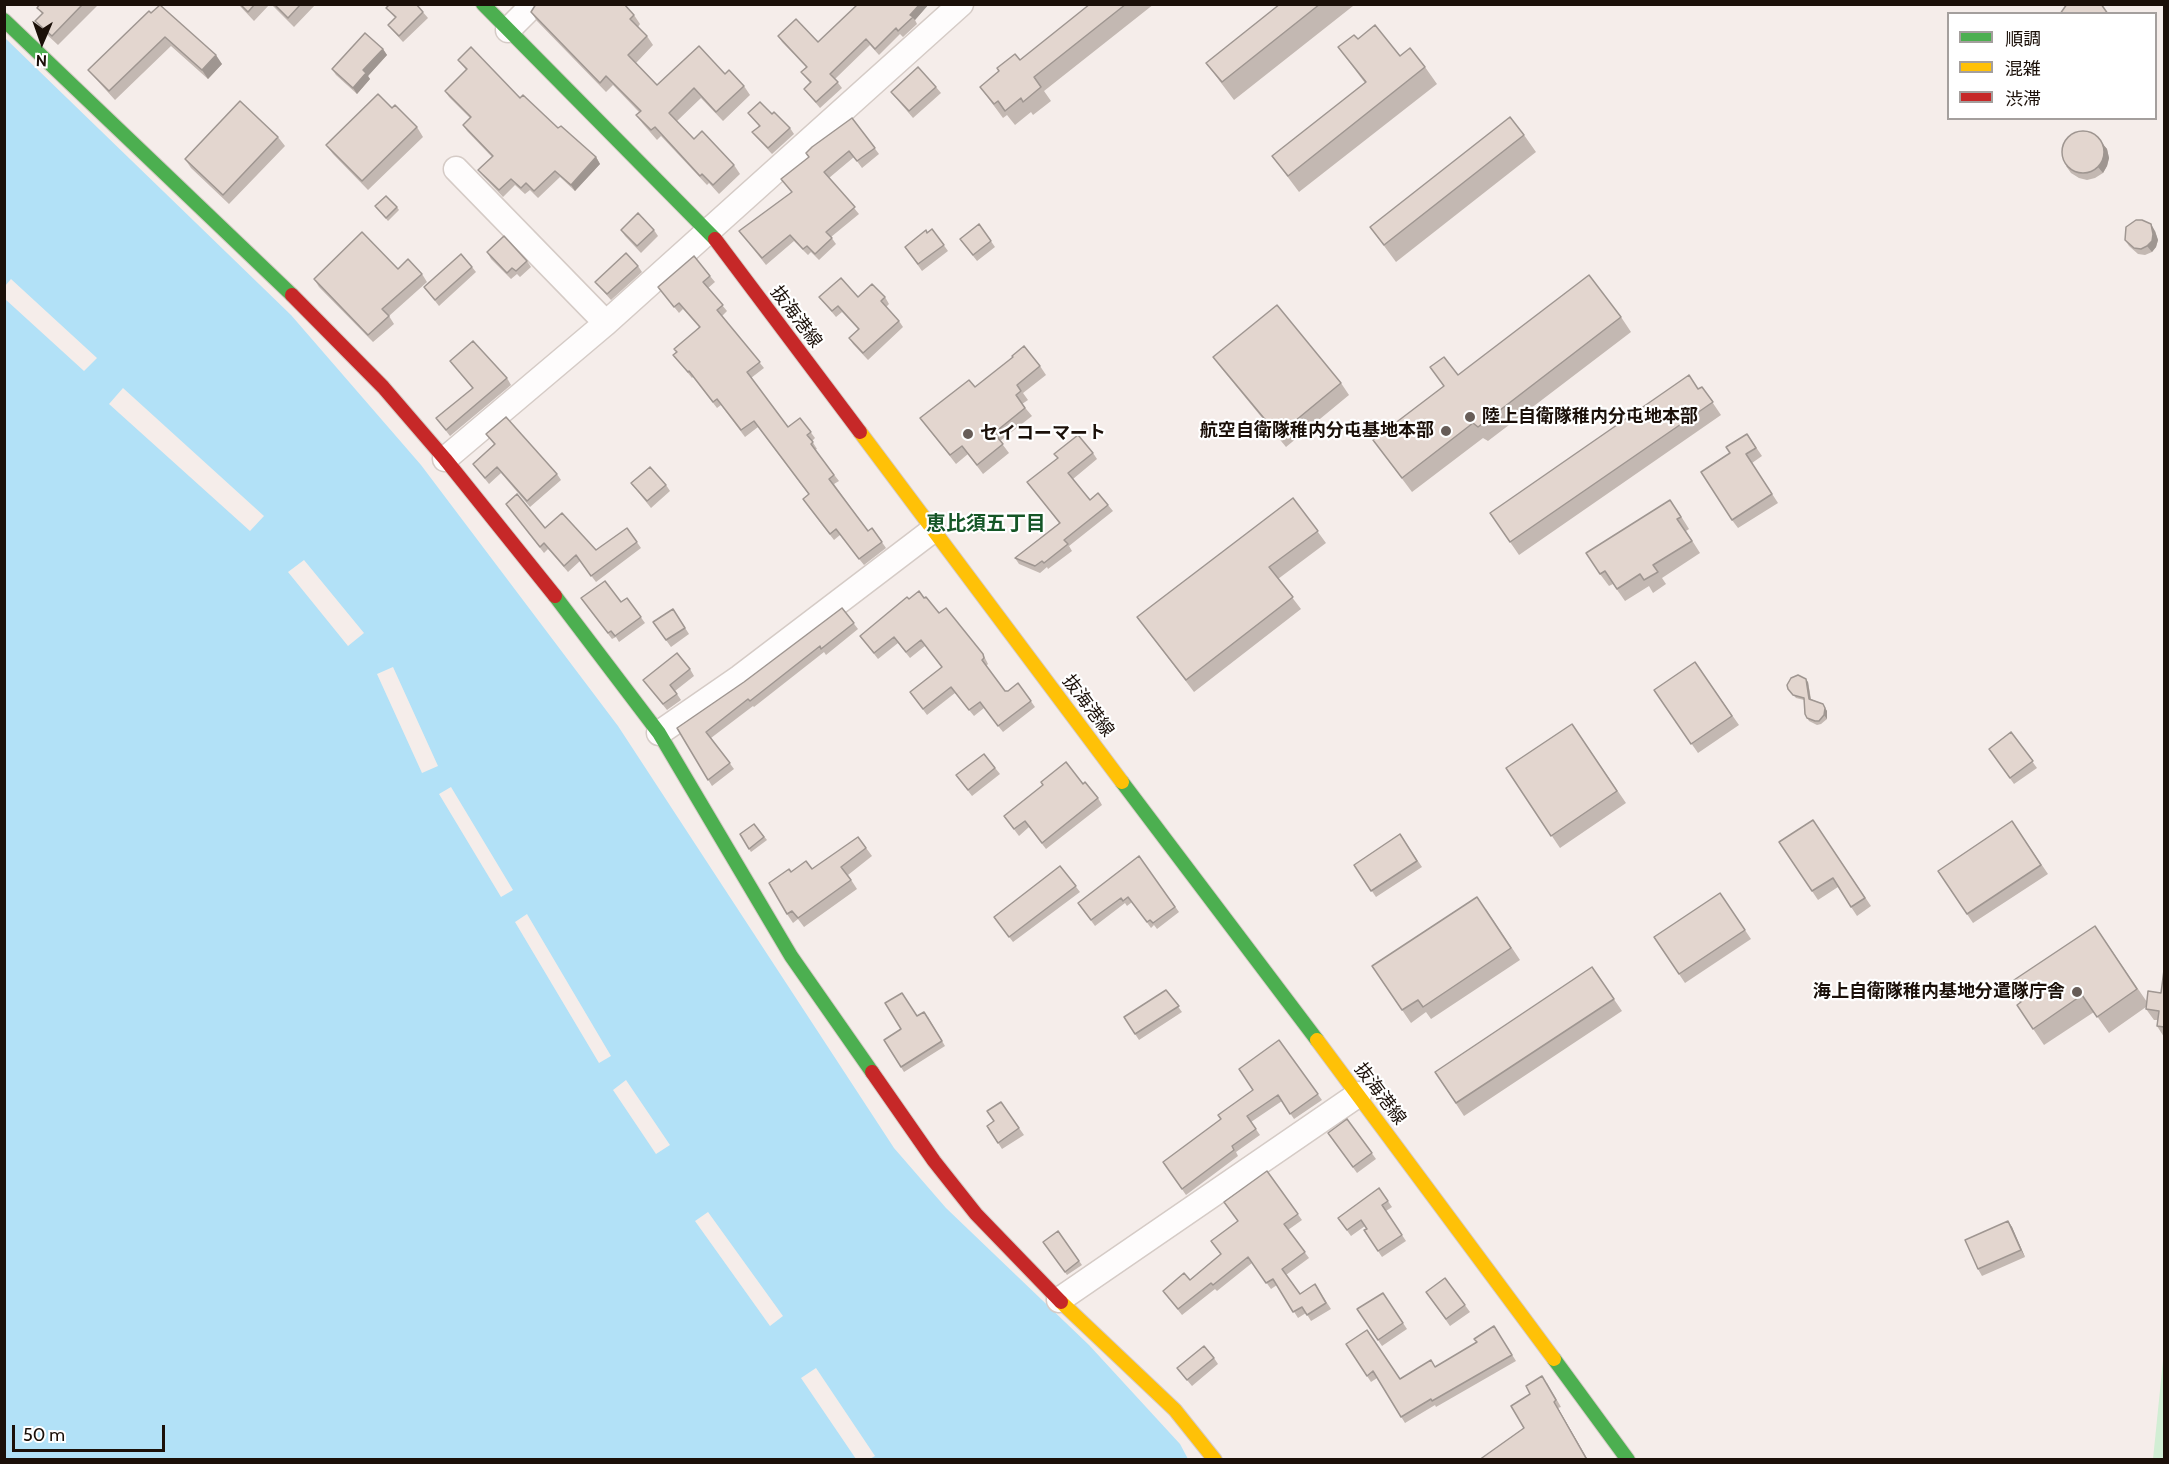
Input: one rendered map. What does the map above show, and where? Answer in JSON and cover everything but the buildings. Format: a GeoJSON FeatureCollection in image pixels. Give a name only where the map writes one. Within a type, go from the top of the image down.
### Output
{"type":"FeatureCollection","features":[{"type":"Feature","properties":{"kind":"street","name":"抜海港線"},"geometry":{"type":"LineString","coordinates":[[483,4],[709,231],[1359,1094],[1628,1460]]}},
{"type":"Feature","properties":{"kind":"street"},"geometry":{"type":"LineString","coordinates":[[508,30],[534,4]]}},
{"type":"Feature","properties":{"kind":"street"},"geometry":{"type":"LineString","coordinates":[[445,459],[606,323],[961,4]]}},
{"type":"Feature","properties":{"kind":"street"},"geometry":{"type":"LineString","coordinates":[[4,20],[275,277],[383,387],[445,459],[570,615],[658,733],[791,956],[934,1161],[976,1214],[1059,1300],[1175,1410],[1215,1460]]}},
{"type":"Feature","properties":{"kind":"street"},"geometry":{"type":"LineString","coordinates":[[456,169],[606,323]]}},
{"type":"Feature","properties":{"kind":"street"},"geometry":{"type":"LineString","coordinates":[[658,733],[740,676],[933,530]]}},
{"type":"Feature","properties":{"kind":"street"},"geometry":{"type":"LineString","coordinates":[[1059,1300],[1359,1094]]}},
{"type":"Feature","properties":{"kind":"green space"},"geometry":{"type":"Polygon","coordinates":[[[2164,1351],[2164,1459],[2153,1459],[2164,1351]]]}},
{"type":"Feature","properties":{"kind":"water"},"geometry":{"type":"Polygon","coordinates":[[[4,37],[291,315],[421,465],[618,726],[894,1148],[946,1208],[1089,1345],[1180,1444],[1188,1459],[5,1459],[4,37]]]}},
{"type":"Feature","properties":{"kind":"pier"},"geometry":{"type":"Polygon","coordinates":[[[11,279],[97,358],[84,371],[5,299],[5,286],[11,279]]]}},
{"type":"Feature","properties":{"kind":"pier"},"geometry":{"type":"Polygon","coordinates":[[[123,388],[264,516],[250,531],[109,404],[123,388]]]}},
{"type":"Feature","properties":{"kind":"pier"},"geometry":{"type":"Polygon","coordinates":[[[304,560],[364,633],[348,646],[288,572],[304,560]]]}},
{"type":"Feature","properties":{"kind":"pier"},"geometry":{"type":"Polygon","coordinates":[[[393,667],[438,766],[422,773],[377,674],[393,667]]]}},
{"type":"Feature","properties":{"kind":"pier"},"geometry":{"type":"Polygon","coordinates":[[[451,787],[513,890],[501,897],[439,794],[451,787]]]}},
{"type":"Feature","properties":{"kind":"pier"},"geometry":{"type":"Polygon","coordinates":[[[527,914],[611,1056],[599,1063],[515,922],[527,914]]]}},
{"type":"Feature","properties":{"kind":"pier"},"geometry":{"type":"Polygon","coordinates":[[[626,1080],[670,1145],[656,1154],[613,1090],[626,1080]]]}},
{"type":"Feature","properties":{"kind":"pier"},"geometry":{"type":"Polygon","coordinates":[[[708,1212],[783,1316],[770,1326],[695,1221],[708,1212]]]}},
{"type":"Feature","properties":{"kind":"pier"},"geometry":{"type":"Polygon","coordinates":[[[816,1368],[875,1456],[870,1459],[856,1459],[801,1378],[816,1368]]]}},
{"type":"Feature","properties":{"kind":"traffic: fast"},"geometry":{"type":"LineString","coordinates":[[483,4],[715,239]]}},
{"type":"Feature","properties":{"kind":"traffic: fast"},"geometry":{"type":"LineString","coordinates":[[4,20],[292,295]]}},
{"type":"Feature","properties":{"kind":"traffic: fast"},"geometry":{"type":"LineString","coordinates":[[555,596],[659,733],[791,956],[872,1072]]}},
{"type":"Feature","properties":{"kind":"traffic: fast"},"geometry":{"type":"LineString","coordinates":[[1122,782],[1317,1040]]}},
{"type":"Feature","properties":{"kind":"traffic: fast"},"geometry":{"type":"LineString","coordinates":[[1554,1359],[1628,1460]]}},
{"type":"Feature","properties":{"kind":"traffic: slow"},"geometry":{"type":"LineString","coordinates":[[860,432],[1122,782]]}},
{"type":"Feature","properties":{"kind":"traffic: slow"},"geometry":{"type":"LineString","coordinates":[[1317,1040],[1554,1359]]}},
{"type":"Feature","properties":{"kind":"traffic: slow"},"geometry":{"type":"LineString","coordinates":[[1061,1302],[1175,1410],[1215,1460]]}},
{"type":"Feature","properties":{"kind":"traffic: jam"},"geometry":{"type":"LineString","coordinates":[[715,239],[860,432]]}},
{"type":"Feature","properties":{"kind":"traffic: jam"},"geometry":{"type":"LineString","coordinates":[[292,295],[383,387],[445,459],[555,596]]}},
{"type":"Feature","properties":{"kind":"traffic: jam"},"geometry":{"type":"LineString","coordinates":[[872,1072],[934,1161],[976,1214],[1061,1302]]}},
{"type":"Feature","properties":{"kind":"place","name":"陸上自衛隊稚内分屯地本部"},"geometry":{"type":"Point","coordinates":[1470,417]}},
{"type":"Feature","properties":{"kind":"place","name":"航空自衛隊稚内分屯基地本部"},"geometry":{"type":"Point","coordinates":[1446,431]}},
{"type":"Feature","properties":{"kind":"place","name":"セイコーマート"},"geometry":{"type":"Point","coordinates":[968,434]}},
{"type":"Feature","properties":{"kind":"place","name":"海上自衛隊稚内基地分遣隊庁舎"},"geometry":{"type":"Point","coordinates":[2077,992]}},
{"type":"Feature","properties":{"kind":"district","name":"恵比須五丁目"},"geometry":{"type":"Point","coordinates":[986,524]}}]}
